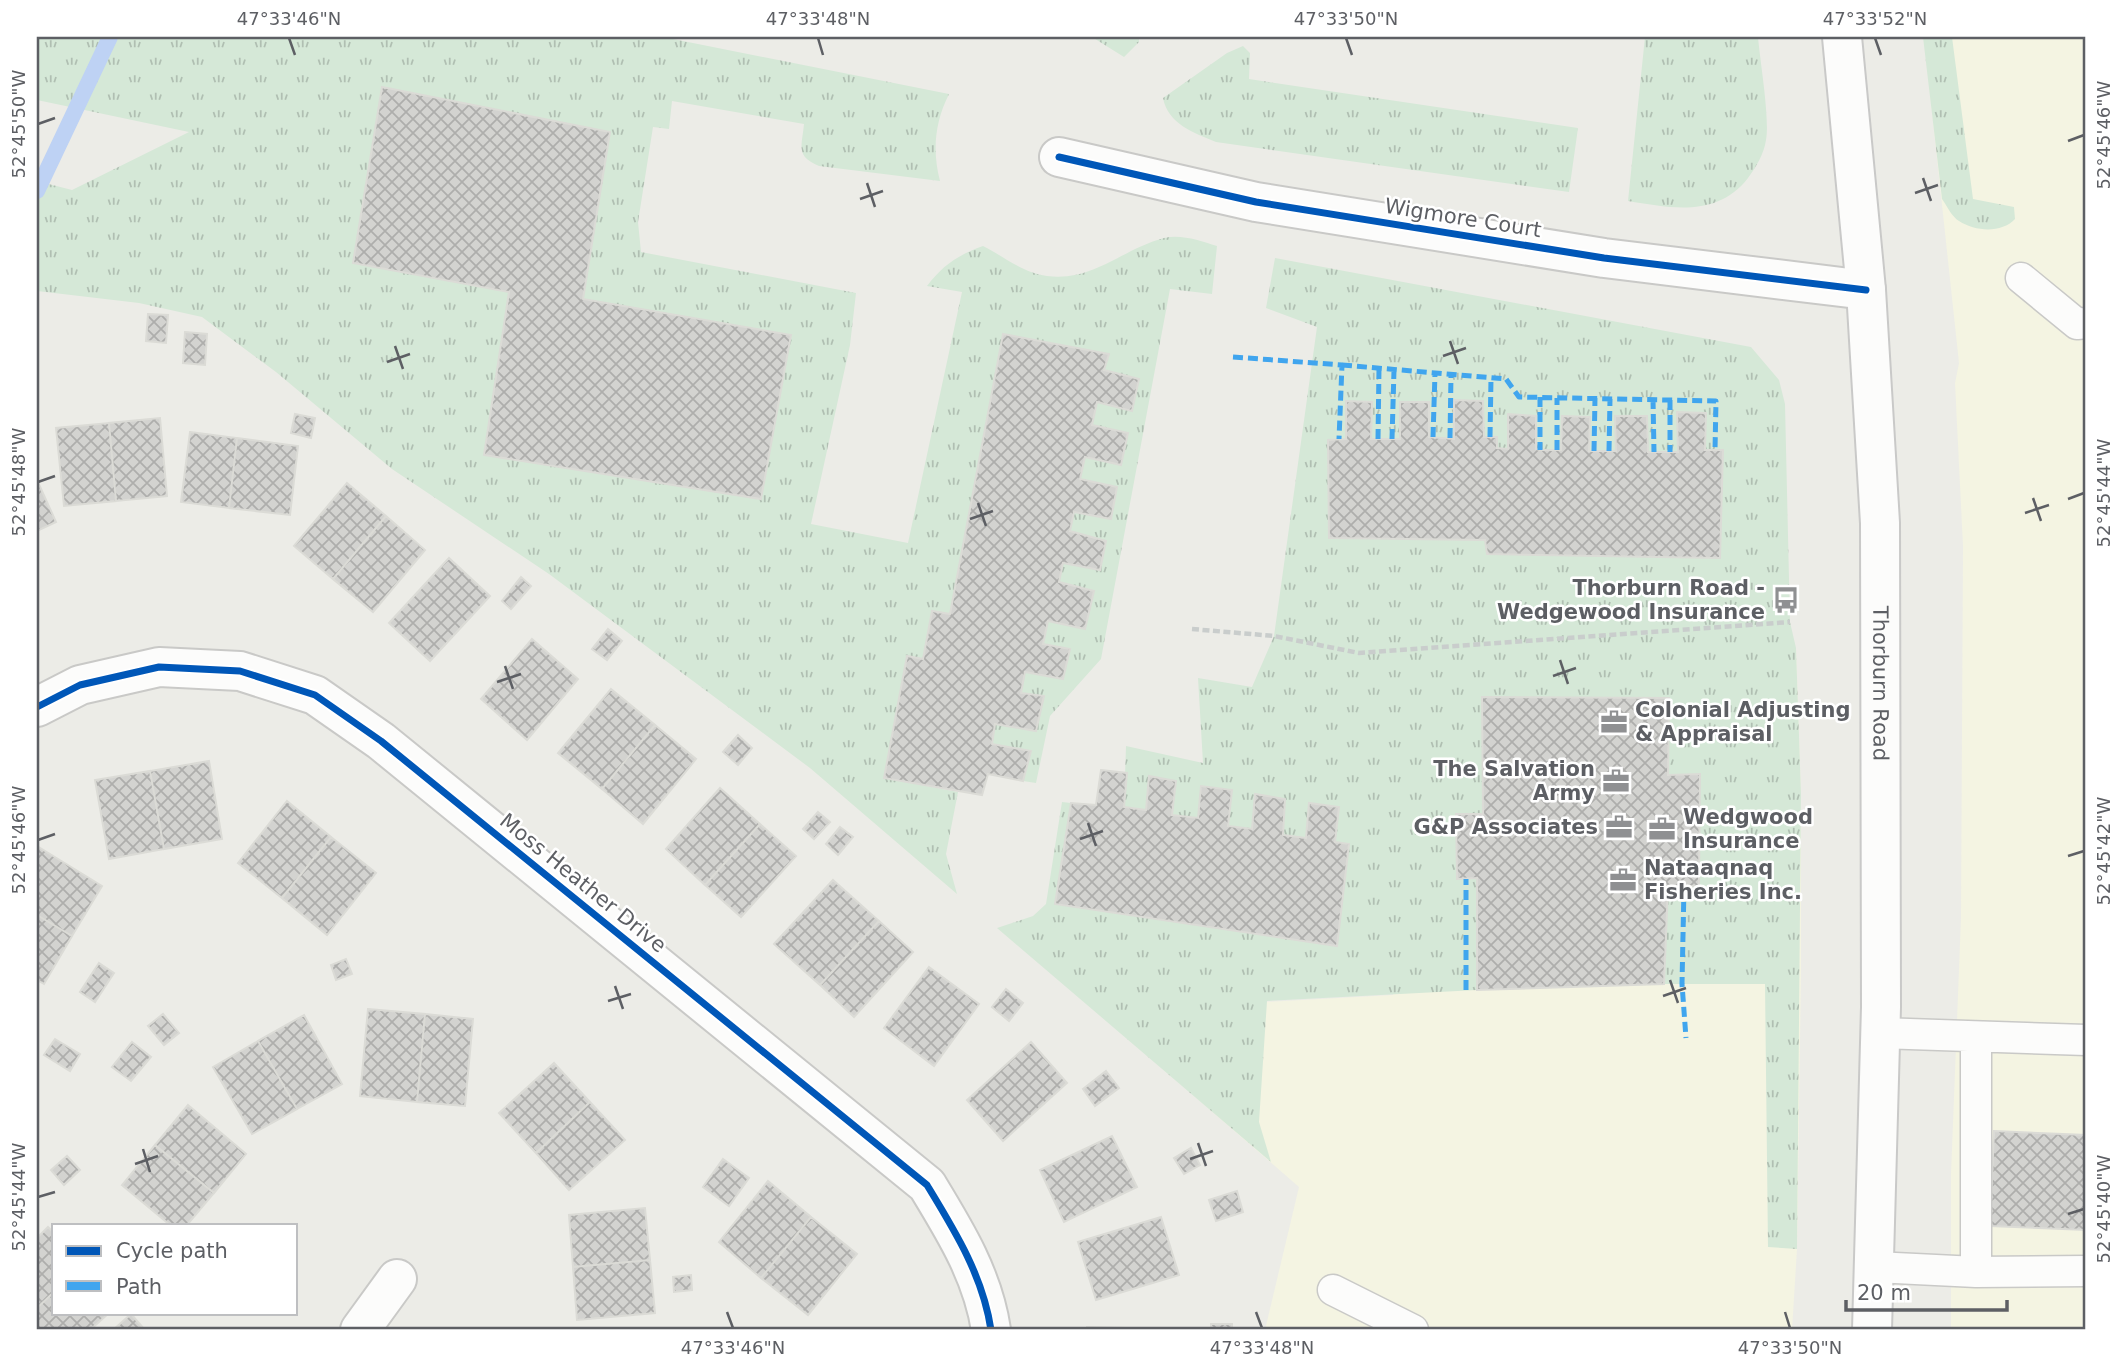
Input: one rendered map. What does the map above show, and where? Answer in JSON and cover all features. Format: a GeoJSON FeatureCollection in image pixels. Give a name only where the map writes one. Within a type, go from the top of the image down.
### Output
{"type":"FeatureCollection","features":[{"type":"Feature","properties":{"kind":"street","name":"Thorburn Road"},"geometry":{"type":"LineString","coordinates":[[1842,37],[1866,290],[1880,523],[1883,820],[1872,1330]]}},
{"type":"Feature","properties":{"kind":"street","name":"Wigmore Court"},"geometry":{"type":"LineString","coordinates":[[1059,157],[1256,202],[1604,258],[1866,290]]}},
{"type":"Feature","properties":{"kind":"street","name":"Moss Heather Drive"},"geometry":{"type":"LineString","coordinates":[[37,707],[80,685],[159,667],[240,671],[315,695],[381,741],[927,1185],[966,1249],[988,1307],[991,1330]]}},
{"type":"Feature","properties":{"kind":"street"},"geometry":{"type":"LineString","coordinates":[[360,1330],[397,1279]]}},
{"type":"Feature","properties":{"kind":"lane"},"geometry":{"type":"LineString","coordinates":[[2021,278],[2077,324],[2086,323]]}},
{"type":"Feature","properties":{"kind":"lane"},"geometry":{"type":"LineString","coordinates":[[1880,1033],[2086,1040]]}},
{"type":"Feature","properties":{"kind":"lane"},"geometry":{"type":"LineString","coordinates":[[1976,1037],[1976,1272]]}},
{"type":"Feature","properties":{"kind":"lane"},"geometry":{"type":"LineString","coordinates":[[1875,1267],[1976,1272],[2086,1271]]}},
{"type":"Feature","properties":{"kind":"lane"},"geometry":{"type":"LineString","coordinates":[[1333,1290],[1413,1330]]}},
{"type":"Feature","properties":{"kind":"path"},"geometry":{"type":"LineString","coordinates":[[1192,629],[1274,636],[1359,653],[1790,622]]}},
{"type":"Feature","properties":{"kind":"shaded area"},"geometry":{"type":"Polygon","coordinates":[[[1924,37],[2086,37],[2086,1330],[1951,1330],[1951,1174],[1961,918],[1963,546],[1955,383],[1959,363],[1924,37]]]}},
{"type":"Feature","properties":{"kind":"shaded area"},"geometry":{"type":"Polygon","coordinates":[[[1796,648],[1801,794],[1801,971],[1797,1249],[1792,1330],[1265,1330],[1299,1187],[1096,1011],[1393,995],[1394,709],[1505,658],[1796,648]]]}},
{"type":"Feature","properties":{"kind":"green space"},"geometry":{"type":"Polygon","coordinates":[[[37,37],[663,37],[949,94],[936,136],[940,181],[819,166],[803,154],[804,124],[672,101],[669,129],[653,127],[638,222],[641,252],[856,293],[850,345],[811,524],[908,543],[962,292],[927,286],[945,266],[983,246],[1030,271],[1064,277],[1093,270],[1164,238],[1184,237],[1217,246],[1212,294],[1170,289],[1101,659],[1050,716],[1036,783],[1023,781],[1031,751],[992,744],[995,724],[1043,696],[1021,693],[1025,672],[1063,679],[1070,650],[1043,644],[1048,621],[1085,628],[1094,591],[1059,582],[1063,563],[1100,570],[1106,542],[1070,531],[1074,512],[1111,519],[1117,488],[1080,479],[1085,457],[1121,465],[1128,434],[1092,425],[1097,402],[1132,411],[1139,379],[1104,370],[1108,354],[1003,334],[950,614],[932,611],[923,659],[907,657],[884,778],[958,792],[946,854],[957,894],[810,768],[549,574],[392,469],[276,372],[202,317],[139,303],[37,291],[37,181],[72,190],[189,132],[37,100],[37,37]],[[609,132],[509,292],[484,455],[761,499],[791,335],[583,299],[609,132]]]}},
{"type":"Feature","properties":{"kind":"green space"},"geometry":{"type":"Polygon","coordinates":[[[1092,37],[1139,37],[1139,42],[1124,57],[1092,37]]]}},
{"type":"Feature","properties":{"kind":"green space"},"geometry":{"type":"Polygon","coordinates":[[[1645,37],[1758,37],[1767,118],[1765,145],[1748,178],[1736,191],[1708,205],[1677,207],[1628,201],[1645,37]]]}},
{"type":"Feature","properties":{"kind":"green space"},"geometry":{"type":"Polygon","coordinates":[[[1923,37],[1952,37],[1973,199],[2014,207],[2015,219],[2010,224],[1996,229],[1966,225],[1954,217],[1942,199],[1923,37]]]}},
{"type":"Feature","properties":{"kind":"green space"},"geometry":{"type":"Polygon","coordinates":[[[1243,46],[1250,53],[1249,79],[1578,128],[1569,192],[1216,142],[1176,121],[1170,115],[1163,98],[1227,53],[1243,46]]]}},
{"type":"Feature","properties":{"kind":"green space"},"geometry":{"type":"Polygon","coordinates":[[[1275,258],[1751,347],[1779,380],[1785,404],[1790,622],[1796,648],[1801,794],[1797,1249],[1768,1247],[1765,984],[1664,984],[1668,887],[1699,886],[1700,774],[1668,775],[1669,698],[1483,697],[1483,814],[1456,814],[1457,879],[1477,878],[1477,990],[1267,1001],[1259,1122],[1271,1162],[997,928],[1033,916],[1046,904],[1062,802],[1071,803],[1056,904],[1337,946],[1348,844],[1335,842],[1338,807],[1309,803],[1306,838],[1283,835],[1284,799],[1256,794],[1252,829],[1228,826],[1231,790],[1201,786],[1198,818],[1172,815],[1176,781],[1150,777],[1146,810],[1124,807],[1126,746],[1203,763],[1198,678],[1252,687],[1274,636],[1317,327],[1266,308],[1275,258]]]}},
{"type":"Feature","properties":{"kind":"building"},"geometry":{"type":"Polygon","coordinates":[[[382,87],[610,132],[583,299],[791,335],[761,499],[484,455],[509,292],[353,263],[382,87]]]}},
{"type":"Feature","properties":{"kind":"building"},"geometry":{"type":"Polygon","coordinates":[[[148,314],[168,315],[166,343],[146,341],[148,314]]]}},
{"type":"Feature","properties":{"kind":"building"},"geometry":{"type":"Polygon","coordinates":[[[185,332],[207,334],[205,365],[183,363],[185,332]]]}},
{"type":"Feature","properties":{"kind":"building"},"geometry":{"type":"Polygon","coordinates":[[[1003,334],[1109,354],[1104,370],[1139,379],[1132,411],[1097,402],[1092,425],[1128,433],[1121,465],[1085,457],[1080,479],[1117,487],[1111,519],[1074,512],[1070,531],[1106,541],[1100,570],[1063,563],[1059,582],[1094,591],[1085,629],[1048,621],[1043,644],[1070,649],[1063,679],[1025,672],[1021,693],[1044,696],[1036,731],[995,724],[992,744],[1031,751],[1023,781],[988,774],[982,795],[884,778],[907,656],[923,659],[932,611],[950,614],[1003,334]]]}},
{"type":"Feature","properties":{"kind":"building"},"geometry":{"type":"Polygon","coordinates":[[[1454,400],[1483,401],[1484,437],[1497,437],[1497,448],[1508,449],[1508,414],[1536,416],[1536,449],[1540,450],[1561,450],[1562,416],[1590,417],[1589,451],[1616,451],[1615,416],[1647,416],[1648,452],[1678,452],[1677,412],[1706,413],[1705,450],[1723,450],[1720,558],[1487,554],[1485,540],[1329,538],[1328,440],[1346,439],[1346,401],[1372,402],[1371,439],[1400,439],[1400,402],[1429,402],[1429,437],[1454,439],[1454,400]]]}},
{"type":"Feature","properties":{"kind":"building"},"geometry":{"type":"Polygon","coordinates":[[[295,414],[315,418],[311,438],[291,433],[295,414]]]}},
{"type":"Feature","properties":{"kind":"building"},"geometry":{"type":"Polygon","coordinates":[[[160,418],[167,496],[116,501],[109,423],[160,418]]]}},
{"type":"Feature","properties":{"kind":"building"},"geometry":{"type":"Polygon","coordinates":[[[109,423],[116,501],[64,506],[56,428],[109,423]]]}},
{"type":"Feature","properties":{"kind":"building"},"geometry":{"type":"Polygon","coordinates":[[[190,432],[237,438],[229,508],[181,502],[190,432]]]}},
{"type":"Feature","properties":{"kind":"building"},"geometry":{"type":"Polygon","coordinates":[[[237,438],[298,446],[290,515],[229,508],[237,438]]]}},
{"type":"Feature","properties":{"kind":"building"},"geometry":{"type":"Polygon","coordinates":[[[37,480],[56,522],[37,531],[37,480]]]}},
{"type":"Feature","properties":{"kind":"building"},"geometry":{"type":"Polygon","coordinates":[[[347,483],[386,516],[333,579],[294,546],[347,483]]]}},
{"type":"Feature","properties":{"kind":"building"},"geometry":{"type":"Polygon","coordinates":[[[386,516],[425,550],[373,612],[333,579],[386,516]]]}},
{"type":"Feature","properties":{"kind":"building"},"geometry":{"type":"Polygon","coordinates":[[[449,558],[490,596],[430,661],[389,623],[449,558]]]}},
{"type":"Feature","properties":{"kind":"building"},"geometry":{"type":"Polygon","coordinates":[[[521,577],[531,586],[511,609],[502,601],[521,577]]]}},
{"type":"Feature","properties":{"kind":"building"},"geometry":{"type":"Polygon","coordinates":[[[608,629],[622,641],[607,660],[592,649],[608,629]]]}},
{"type":"Feature","properties":{"kind":"building"},"geometry":{"type":"Polygon","coordinates":[[[532,639],[578,679],[527,740],[481,699],[532,639]]]}},
{"type":"Feature","properties":{"kind":"building"},"geometry":{"type":"Polygon","coordinates":[[[611,689],[655,725],[602,789],[558,753],[611,689]]]}},
{"type":"Feature","properties":{"kind":"building"},"geometry":{"type":"Polygon","coordinates":[[[1482,697],[1669,698],[1668,775],[1700,774],[1699,886],[1668,887],[1664,984],[1477,990],[1477,878],[1457,879],[1456,814],[1483,814],[1482,697]]]}},
{"type":"Feature","properties":{"kind":"building"},"geometry":{"type":"Polygon","coordinates":[[[655,725],[696,759],[643,824],[602,789],[655,725]]]}},
{"type":"Feature","properties":{"kind":"building"},"geometry":{"type":"Polygon","coordinates":[[[738,735],[752,748],[738,765],[723,752],[738,735]]]}},
{"type":"Feature","properties":{"kind":"building"},"geometry":{"type":"Polygon","coordinates":[[[209,761],[222,839],[164,849],[150,771],[209,761]]]}},
{"type":"Feature","properties":{"kind":"building"},"geometry":{"type":"Polygon","coordinates":[[[1101,770],[1127,773],[1124,807],[1146,810],[1149,776],[1176,781],[1172,815],[1198,818],[1201,786],[1232,790],[1228,826],[1252,829],[1255,794],[1285,799],[1283,835],[1306,838],[1309,803],[1339,807],[1335,842],[1349,844],[1337,946],[1055,904],[1071,803],[1096,805],[1101,770]]]}},
{"type":"Feature","properties":{"kind":"building"},"geometry":{"type":"Polygon","coordinates":[[[150,771],[164,849],[109,859],[95,780],[150,771]]]}},
{"type":"Feature","properties":{"kind":"building"},"geometry":{"type":"Polygon","coordinates":[[[720,788],[760,824],[705,885],[666,849],[720,788]]]}},
{"type":"Feature","properties":{"kind":"building"},"geometry":{"type":"Polygon","coordinates":[[[287,801],[331,837],[282,898],[238,863],[287,801]]]}},
{"type":"Feature","properties":{"kind":"building"},"geometry":{"type":"Polygon","coordinates":[[[818,812],[830,822],[814,839],[803,829],[818,812]]]}},
{"type":"Feature","properties":{"kind":"building"},"geometry":{"type":"Polygon","coordinates":[[[760,824],[796,856],[741,917],[705,885],[760,824]]]}},
{"type":"Feature","properties":{"kind":"building"},"geometry":{"type":"Polygon","coordinates":[[[840,827],[853,837],[838,855],[826,844],[840,827]]]}},
{"type":"Feature","properties":{"kind":"building"},"geometry":{"type":"Polygon","coordinates":[[[331,837],[376,873],[327,935],[282,898],[331,837]]]}},
{"type":"Feature","properties":{"kind":"building"},"geometry":{"type":"Polygon","coordinates":[[[37,846],[102,886],[72,936],[37,915],[37,846]]]}},
{"type":"Feature","properties":{"kind":"building"},"geometry":{"type":"Polygon","coordinates":[[[833,880],[879,921],[820,985],[774,944],[833,880]]]}},
{"type":"Feature","properties":{"kind":"building"},"geometry":{"type":"Polygon","coordinates":[[[37,915],[72,936],[44,984],[37,980],[37,915]]]}},
{"type":"Feature","properties":{"kind":"building"},"geometry":{"type":"Polygon","coordinates":[[[879,921],[913,952],[854,1017],[820,985],[879,921]]]}},
{"type":"Feature","properties":{"kind":"building"},"geometry":{"type":"Polygon","coordinates":[[[346,959],[352,974],[336,980],[331,965],[346,959]]]}},
{"type":"Feature","properties":{"kind":"building"},"geometry":{"type":"Polygon","coordinates":[[[99,963],[114,973],[95,1002],[80,992],[99,963]]]}},
{"type":"Feature","properties":{"kind":"building"},"geometry":{"type":"Polygon","coordinates":[[[929,967],[979,1004],[934,1066],[884,1028],[929,967]]]}},
{"type":"Feature","properties":{"kind":"building"},"geometry":{"type":"Polygon","coordinates":[[[1006,989],[1023,1003],[1009,1021],[992,1007],[1006,989]]]}},
{"type":"Feature","properties":{"kind":"building"},"geometry":{"type":"Polygon","coordinates":[[[368,1009],[425,1014],[417,1102],[360,1096],[368,1009]]]}},
{"type":"Feature","properties":{"kind":"building"},"geometry":{"type":"Polygon","coordinates":[[[163,1014],[179,1033],[164,1045],[148,1026],[163,1014]]]}},
{"type":"Feature","properties":{"kind":"building"},"geometry":{"type":"Polygon","coordinates":[[[425,1014],[473,1019],[465,1106],[417,1102],[425,1014]]]}},
{"type":"Feature","properties":{"kind":"building"},"geometry":{"type":"Polygon","coordinates":[[[304,1015],[342,1084],[297,1109],[258,1041],[304,1015]]]}},
{"type":"Feature","properties":{"kind":"building"},"geometry":{"type":"Polygon","coordinates":[[[55,1039],[80,1054],[70,1071],[44,1055],[55,1039]]]}},
{"type":"Feature","properties":{"kind":"building"},"geometry":{"type":"Polygon","coordinates":[[[258,1041],[297,1109],[252,1134],[213,1067],[258,1041]]]}},
{"type":"Feature","properties":{"kind":"building"},"geometry":{"type":"Polygon","coordinates":[[[132,1042],[151,1057],[131,1081],[112,1067],[132,1042]]]}},
{"type":"Feature","properties":{"kind":"building"},"geometry":{"type":"Polygon","coordinates":[[[1031,1042],[1067,1083],[1003,1141],[967,1100],[1031,1042]]]}},
{"type":"Feature","properties":{"kind":"building"},"geometry":{"type":"Polygon","coordinates":[[[554,1063],[590,1102],[536,1153],[499,1113],[554,1063]]]}},
{"type":"Feature","properties":{"kind":"building"},"geometry":{"type":"Polygon","coordinates":[[[1106,1071],[1119,1088],[1095,1106],[1083,1089],[1106,1071]]]}},
{"type":"Feature","properties":{"kind":"building"},"geometry":{"type":"Polygon","coordinates":[[[590,1102],[625,1140],[569,1190],[536,1153],[590,1102]]]}},
{"type":"Feature","properties":{"kind":"building"},"geometry":{"type":"Polygon","coordinates":[[[188,1105],[246,1154],[214,1193],[155,1145],[188,1105]]]}},
{"type":"Feature","properties":{"kind":"building"},"geometry":{"type":"Polygon","coordinates":[[[1994,1131],[2086,1135],[2086,1230],[1990,1226],[1994,1131]]]}},
{"type":"Feature","properties":{"kind":"building"},"geometry":{"type":"Polygon","coordinates":[[[1112,1136],[1137,1187],[1064,1222],[1040,1170],[1112,1136]]]}},
{"type":"Feature","properties":{"kind":"building"},"geometry":{"type":"Polygon","coordinates":[[[155,1145],[214,1193],[188,1224],[169,1224],[122,1185],[155,1145]]]}},
{"type":"Feature","properties":{"kind":"building"},"geometry":{"type":"Polygon","coordinates":[[[1191,1148],[1200,1165],[1184,1174],[1174,1158],[1191,1148]]]}},
{"type":"Feature","properties":{"kind":"building"},"geometry":{"type":"Polygon","coordinates":[[[67,1156],[80,1170],[64,1185],[51,1170],[67,1156]]]}},
{"type":"Feature","properties":{"kind":"building"},"geometry":{"type":"Polygon","coordinates":[[[723,1159],[749,1178],[729,1206],[703,1187],[723,1159]]]}},
{"type":"Feature","properties":{"kind":"building"},"geometry":{"type":"Polygon","coordinates":[[[768,1181],[811,1217],[761,1278],[719,1242],[768,1181]]]}},
{"type":"Feature","properties":{"kind":"building"},"geometry":{"type":"Polygon","coordinates":[[[1237,1191],[1243,1212],[1216,1221],[1209,1200],[1237,1191]]]}},
{"type":"Feature","properties":{"kind":"building"},"geometry":{"type":"Polygon","coordinates":[[[645,1208],[650,1260],[573,1267],[569,1215],[645,1208]]]}},
{"type":"Feature","properties":{"kind":"building"},"geometry":{"type":"Polygon","coordinates":[[[811,1217],[857,1254],[808,1315],[761,1278],[811,1217]]]}},
{"type":"Feature","properties":{"kind":"building"},"geometry":{"type":"Polygon","coordinates":[[[1161,1217],[1179,1275],[1096,1300],[1078,1242],[1161,1217]]]}},
{"type":"Feature","properties":{"kind":"building"},"geometry":{"type":"Polygon","coordinates":[[[48,1227],[52,1231],[52,1294],[37,1308],[37,1238],[48,1227]]]}},
{"type":"Feature","properties":{"kind":"building"},"geometry":{"type":"Polygon","coordinates":[[[650,1260],[655,1313],[577,1320],[573,1267],[650,1260]]]}},
{"type":"Feature","properties":{"kind":"building"},"geometry":{"type":"Polygon","coordinates":[[[691,1275],[692,1290],[674,1292],[673,1277],[691,1275]]]}},
{"type":"Feature","properties":{"kind":"building"},"geometry":{"type":"Polygon","coordinates":[[[52,1294],[52,1314],[108,1314],[90,1330],[37,1330],[37,1308],[52,1294]]]}},
{"type":"Feature","properties":{"kind":"building"},"geometry":{"type":"Polygon","coordinates":[[[131,1314],[145,1330],[113,1330],[131,1314]]]}},
{"type":"Feature","properties":{"kind":"building"},"geometry":{"type":"Polygon","coordinates":[[[1211,1324],[1232,1324],[1232,1330],[1211,1330],[1211,1324]]]}},
{"type":"Feature","properties":{"kind":"building"},"geometry":{"type":"Polygon","coordinates":[[[1087,1327],[1167,1329],[1167,1330],[1087,1330],[1087,1327]]]}},
{"type":"Feature","properties":{"kind":"waterway"},"geometry":{"type":"LineString","coordinates":[[37,191],[110,37]]}},
{"type":"Feature","properties":{"kind":"marked path"},"geometry":{"type":"LineString","coordinates":[[1233,357],[1342,365],[1339,439]]}},
{"type":"Feature","properties":{"kind":"marked path"},"geometry":{"type":"LineString","coordinates":[[1342,365],[1506,379],[1519,397],[1716,401],[1715,450]]}},
{"type":"Feature","properties":{"kind":"marked path"},"geometry":{"type":"LineString","coordinates":[[1378,439],[1379,368]]}},
{"type":"Feature","properties":{"kind":"marked path"},"geometry":{"type":"LineString","coordinates":[[1392,439],[1394,370]]}},
{"type":"Feature","properties":{"kind":"marked path"},"geometry":{"type":"LineString","coordinates":[[1433,437],[1435,373]]}},
{"type":"Feature","properties":{"kind":"marked path"},"geometry":{"type":"LineString","coordinates":[[1450,438],[1451,375]]}},
{"type":"Feature","properties":{"kind":"marked path"},"geometry":{"type":"LineString","coordinates":[[1490,437],[1491,378]]}},
{"type":"Feature","properties":{"kind":"marked path"},"geometry":{"type":"LineString","coordinates":[[1540,397],[1540,450]]}},
{"type":"Feature","properties":{"kind":"marked path"},"geometry":{"type":"LineString","coordinates":[[1557,398],[1557,450]]}},
{"type":"Feature","properties":{"kind":"marked path"},"geometry":{"type":"LineString","coordinates":[[1594,451],[1595,398]]}},
{"type":"Feature","properties":{"kind":"marked path"},"geometry":{"type":"LineString","coordinates":[[1609,451],[1610,399]]}},
{"type":"Feature","properties":{"kind":"marked path"},"geometry":{"type":"LineString","coordinates":[[1653,399],[1654,452]]}},
{"type":"Feature","properties":{"kind":"marked path"},"geometry":{"type":"LineString","coordinates":[[1670,400],[1670,452]]}},
{"type":"Feature","properties":{"kind":"marked path"},"geometry":{"type":"LineString","coordinates":[[1466,879],[1466,990]]}},
{"type":"Feature","properties":{"kind":"marked path"},"geometry":{"type":"LineString","coordinates":[[1684,887],[1682,984],[1686,1038]]}},
{"type":"Feature","properties":{"kind":"cycle path"},"geometry":{"type":"LineString","coordinates":[[1059,157],[1256,202],[1604,258],[1866,290]]}},
{"type":"Feature","properties":{"kind":"cycle path"},"geometry":{"type":"LineString","coordinates":[[37,707],[80,685],[159,667],[240,671],[315,695],[381,741],[927,1185],[975,1273],[991,1330]]}},
{"type":"Feature","properties":{"kind":"place","name":"Thorburn Road - Wedgewood Insurance"},"geometry":{"type":"Point","coordinates":[1786,600]}},
{"type":"Feature","properties":{"kind":"place","name":"Colonial Adjusting & Appraisal"},"geometry":{"type":"Point","coordinates":[1614,722]}},
{"type":"Feature","properties":{"kind":"place","name":"The Salvation Army"},"geometry":{"type":"Point","coordinates":[1616,781]}},
{"type":"Feature","properties":{"kind":"place","name":"G&P Associates"},"geometry":{"type":"Point","coordinates":[1619,827]}},
{"type":"Feature","properties":{"kind":"place","name":"Wedgwood Insurance"},"geometry":{"type":"Point","coordinates":[1662,829]}},
{"type":"Feature","properties":{"kind":"place","name":"Nataaqnaq Fisheries Inc."},"geometry":{"type":"Point","coordinates":[1623,880]}}]}
